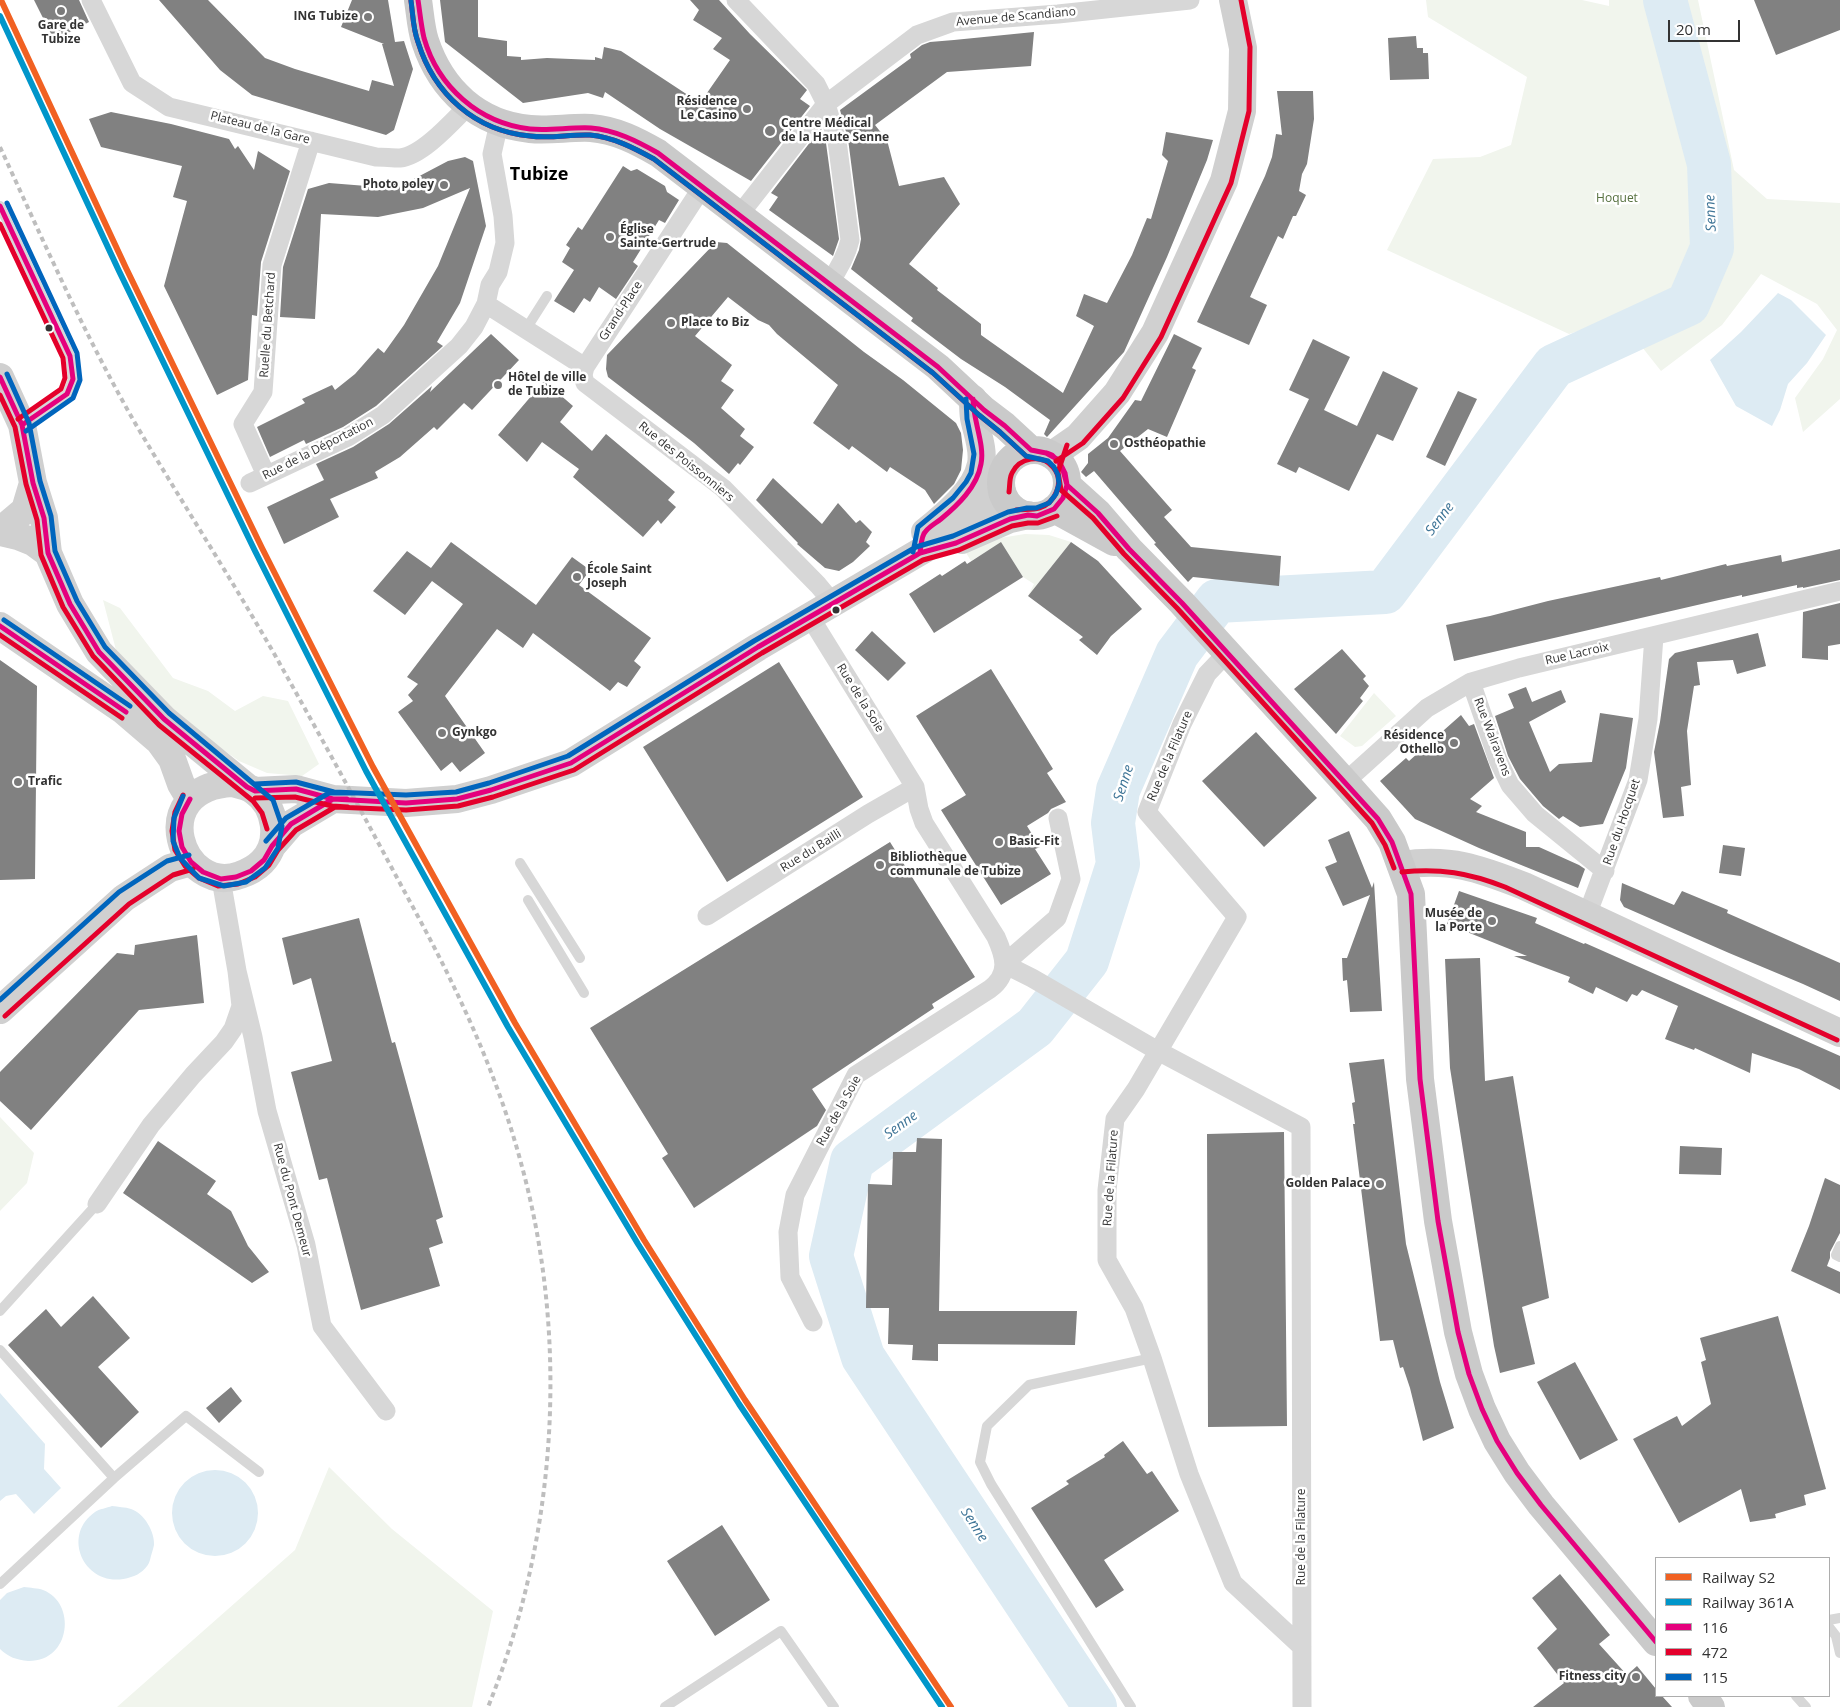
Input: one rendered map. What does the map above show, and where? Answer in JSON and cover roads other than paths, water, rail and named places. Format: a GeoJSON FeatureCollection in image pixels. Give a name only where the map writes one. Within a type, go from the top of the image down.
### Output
{"type":"FeatureCollection","features":[{"type":"Feature","properties":{"kind":"main road"},"geometry":{"type":"LineString","coordinates":[[418,0],[424,40],[436,67],[451,89],[468,106],[499,123],[530,129],[592,128],[629,136],[658,152],[938,367],[1098,513],[1129,549],[1224,648],[1378,819],[1392,842],[1411,894],[1420,1079],[1438,1221],[1458,1332],[1469,1374],[1497,1441],[1517,1473],[1541,1505],[1655,1641]]}},
{"type":"Feature","properties":{"kind":"main road"},"geometry":{"type":"LineString","coordinates":[[1045,465],[1063,498],[1054,509],[1037,516],[1017,511],[1008,503],[1002,492],[1003,472],[1045,465],[1078,437],[1117,393],[1155,334],[1224,181],[1242,110],[1243,48],[1233,0]]}},
{"type":"Feature","properties":{"kind":"main road"},"geometry":{"type":"LineString","coordinates":[[0,377],[22,425],[33,483],[44,518],[48,553],[70,604],[99,652],[164,719],[266,802],[272,816],[274,831],[272,846]]}},
{"type":"Feature","properties":{"kind":"main road"},"geometry":{"type":"LineString","coordinates":[[920,553],[924,532],[949,513],[972,485],[981,464],[980,437],[974,419],[978,404]]}},
{"type":"Feature","properties":{"kind":"main road"},"geometry":{"type":"LineString","coordinates":[[0,532],[25,510],[33,483]]}},
{"type":"Feature","properties":{"kind":"main road"},"geometry":{"type":"LineString","coordinates":[[333,799],[291,824],[272,846],[264,860],[251,871],[236,877],[221,880],[204,872],[191,862],[182,847],[179,830],[182,814],[190,799],[202,789],[217,784],[232,783],[251,789],[296,789],[333,799],[406,803],[457,799],[491,790],[571,763],[832,603],[920,553],[978,515],[1002,492]]}},
{"type":"Feature","properties":{"kind":"main road"},"geometry":{"type":"LineString","coordinates":[[1054,509],[1129,549]]}},
{"type":"Feature","properties":{"kind":"main road"},"geometry":{"type":"LineString","coordinates":[[920,553],[956,543],[1010,518],[1028,515]]}},
{"type":"Feature","properties":{"kind":"main road"},"geometry":{"type":"LineString","coordinates":[[0,532],[33,542],[48,553]]}},
{"type":"Feature","properties":{"kind":"main road"},"geometry":{"type":"LineString","coordinates":[[0,626],[124,711],[159,742],[172,759],[181,784],[190,799]]}},
{"type":"Feature","properties":{"kind":"main road"},"geometry":{"type":"LineString","coordinates":[[0,1010],[124,898],[170,868],[191,862]]}},
{"type":"Feature","properties":{"kind":"main road"},"geometry":{"type":"LineString","coordinates":[[1401,865],[1424,862],[1451,863],[1484,871],[1524,886],[1840,1033]]}},
{"type":"Feature","properties":{"kind":"main road"},"geometry":{"type":"LineString","coordinates":[[1703,1697],[1711,1707]]}},
{"type":"Feature","properties":{"kind":"street","name":"Plateau de la Gare"},"geometry":{"type":"LineString","coordinates":[[91,0],[132,82],[169,107],[376,157],[402,158],[423,148],[437,137],[468,106]]}},
{"type":"Feature","properties":{"kind":"street"},"geometry":{"type":"LineString","coordinates":[[736,0],[816,84],[826,104],[837,141],[850,240],[847,253],[840,268],[829,283]]}},
{"type":"Feature","properties":{"kind":"street","name":"Avenue de Scandiano"},"geometry":{"type":"LineString","coordinates":[[740,214],[826,104],[917,35],[953,22],[1068,13],[1190,0]]}},
{"type":"Feature","properties":{"kind":"street"},"geometry":{"type":"LineString","coordinates":[[499,123],[492,154],[504,216],[505,243],[498,272],[490,285],[486,304],[585,367]]}},
{"type":"Feature","properties":{"kind":"street","name":"Ruelle du Betchard"},"geometry":{"type":"LineString","coordinates":[[258,479],[243,424],[263,392],[272,265],[311,141]]}},
{"type":"Feature","properties":{"kind":"street","name":"Grand-Place"},"geometry":{"type":"LineString","coordinates":[[585,367],[703,186]]}},
{"type":"Feature","properties":{"kind":"street","name":"Rue de la Déportation"},"geometry":{"type":"LineString","coordinates":[[258,479],[348,436],[383,416],[459,346],[474,327],[486,304]]}},
{"type":"Feature","properties":{"kind":"street","name":"Rue des Poissonniers"},"geometry":{"type":"LineString","coordinates":[[585,367],[583,375],[585,383],[723,488],[818,585],[832,603]]}},
{"type":"Feature","properties":{"kind":"street","name":"Rue Lacroix"},"geometry":{"type":"LineString","coordinates":[[1345,782],[1427,708],[1471,682],[1529,666],[1840,591]]}},
{"type":"Feature","properties":{"kind":"street","name":"Rue de la Soie"},"geometry":{"type":"LineString","coordinates":[[810,617],[915,787],[919,809],[924,822],[996,937],[1003,952],[1004,964],[1001,977],[990,989],[856,1074],[795,1195],[788,1232],[790,1277],[813,1322]]}},
{"type":"Feature","properties":{"kind":"street","name":"Rue du Hocquet"},"geometry":{"type":"LineString","coordinates":[[1587,915],[1638,780],[1648,719],[1654,636]]}},
{"type":"Feature","properties":{"kind":"street","name":"Rue de la Filature"},"geometry":{"type":"LineString","coordinates":[[1224,648],[1207,674],[1182,724],[1147,812],[1238,916],[1136,1089],[1115,1120],[1107,1190],[1107,1260],[1134,1308],[1189,1474],[1233,1584],[1302,1647]]}},
{"type":"Feature","properties":{"kind":"street","name":"Rue Walravens"},"geometry":{"type":"LineString","coordinates":[[1471,682],[1498,760],[1510,785],[1535,814],[1605,871]]}},
{"type":"Feature","properties":{"kind":"street","name":"Rue du Bailli"},"geometry":{"type":"LineString","coordinates":[[707,916],[915,787]]}},
{"type":"Feature","properties":{"kind":"street","name":"Rue de la Soie"},"geometry":{"type":"LineString","coordinates":[[1004,964],[1057,918],[1071,879],[1058,818]]}},
{"type":"Feature","properties":{"kind":"street","name":"Rue du Pont Demeur"},"geometry":{"type":"LineString","coordinates":[[97,1204],[151,1126],[193,1074],[224,1042],[233,1029],[241,1006],[237,971],[221,880]]}},
{"type":"Feature","properties":{"kind":"street"},"geometry":{"type":"LineString","coordinates":[[1004,964],[1032,978],[1158,1051]]}},
{"type":"Feature","properties":{"kind":"street","name":"Rue du Pont Demeur"},"geometry":{"type":"LineString","coordinates":[[237,971],[253,1037],[267,1111],[306,1245],[322,1326],[386,1412]]}},
{"type":"Feature","properties":{"kind":"street","name":"Rue de la Filature"},"geometry":{"type":"LineString","coordinates":[[1158,1051],[1301,1127],[1302,1707]]}},
{"type":"Feature","properties":{"kind":"lane"},"geometry":{"type":"LineString","coordinates":[[0,206],[70,356],[74,379],[67,394],[22,425]]}},
{"type":"Feature","properties":{"kind":"lane"},"geometry":{"type":"LineString","coordinates":[[526,330],[547,296]]}},
{"type":"Feature","properties":{"kind":"lane"},"geometry":{"type":"LineString","coordinates":[[520,862],[580,958]]}},
{"type":"Feature","properties":{"kind":"lane"},"geometry":{"type":"LineString","coordinates":[[528,900],[584,993]]}},
{"type":"Feature","properties":{"kind":"lane"},"geometry":{"type":"LineString","coordinates":[[0,1310],[97,1204]]}},
{"type":"Feature","properties":{"kind":"lane"},"geometry":{"type":"LineString","coordinates":[[1840,1246],[1836,1254],[1840,1257]]}},
{"type":"Feature","properties":{"kind":"lane"},"geometry":{"type":"LineString","coordinates":[[0,1350],[114,1478]]}},
{"type":"Feature","properties":{"kind":"lane"},"geometry":{"type":"LineString","coordinates":[[1131,1707],[991,1484],[980,1462],[987,1426],[1029,1385],[1152,1358]]}},
{"type":"Feature","properties":{"kind":"lane"},"geometry":{"type":"LineString","coordinates":[[0,1584],[114,1478],[186,1416],[259,1472]]}},
{"type":"Feature","properties":{"kind":"lane"},"geometry":{"type":"LineString","coordinates":[[1830,1628],[1836,1636],[1840,1653]]}},
{"type":"Feature","properties":{"kind":"lane"},"geometry":{"type":"LineString","coordinates":[[665,1707],[781,1631],[834,1707]]}},
{"type":"Feature","properties":{"kind":"lane"},"geometry":{"type":"LineString","coordinates":[[1797,1697],[1806,1707]]}},
{"type":"Feature","properties":{"kind":"waterway","name":"Senne"},"geometry":{"type":"LineString","coordinates":[[1095,1707],[863,1357],[831,1256],[852,1161],[1035,1027],[1087,961],[1118,864],[1113,823],[1118,790],[1177,654],[1217,601],[1385,592],[1554,366],[1688,304],[1712,248],[1709,164],[1665,0]]}},
{"type":"Feature","properties":{"kind":"railway"},"geometry":{"type":"LineString","coordinates":[[0,147],[64,286],[116,389],[276,657],[433,944],[483,1051],[515,1141],[536,1230],[546,1299],[550,1368],[549,1438],[542,1507],[529,1575],[511,1642],[488,1707]]}},
{"type":"Feature","properties":{"kind":"rail line","name":"S2"},"geometry":{"type":"LineString","coordinates":[[1,0],[126,268],[262,548],[373,767],[515,1023],[644,1240],[745,1400],[951,1707]]}},
{"type":"Feature","properties":{"kind":"rail line","name":"361A"},"geometry":{"type":"LineString","coordinates":[[0,16],[119,271],[255,551],[366,771],[508,1027],[638,1244],[739,1404],[942,1707]]}},
{"type":"Feature","properties":{"kind":"place","name":"Gare de Tubize"},"geometry":{"type":"Point","coordinates":[61,11]}},
{"type":"Feature","properties":{"kind":"place","name":"ING Tubize"},"geometry":{"type":"Point","coordinates":[368,17]}},
{"type":"Feature","properties":{"kind":"place","name":"Résidence Le Casino"},"geometry":{"type":"Point","coordinates":[747,109]}},
{"type":"Feature","properties":{"kind":"place","name":"Centre Médical de la Haute Senne"},"geometry":{"type":"Point","coordinates":[770,131]}},
{"type":"Feature","properties":{"kind":"place","name":"Photo poley"},"geometry":{"type":"Point","coordinates":[444,185]}},
{"type":"Feature","properties":{"kind":"place","name":"Église Sainte-Gertrude"},"geometry":{"type":"Point","coordinates":[610,237]}},
{"type":"Feature","properties":{"kind":"place","name":"Place to Biz"},"geometry":{"type":"Point","coordinates":[671,323]}},
{"type":"Feature","properties":{"kind":"place","name":"Hôtel de ville de Tubize"},"geometry":{"type":"Point","coordinates":[498,385]}},
{"type":"Feature","properties":{"kind":"place","name":"Osthéopathie"},"geometry":{"type":"Point","coordinates":[1114,444]}},
{"type":"Feature","properties":{"kind":"place","name":"École Saint Joseph"},"geometry":{"type":"Point","coordinates":[577,577]}},
{"type":"Feature","properties":{"kind":"place","name":"Gynkgo"},"geometry":{"type":"Point","coordinates":[442,733]}},
{"type":"Feature","properties":{"kind":"place","name":"Résidence Othello"},"geometry":{"type":"Point","coordinates":[1454,743]}},
{"type":"Feature","properties":{"kind":"place","name":"Trafic"},"geometry":{"type":"Point","coordinates":[18,782]}},
{"type":"Feature","properties":{"kind":"place","name":"Basic-Fit"},"geometry":{"type":"Point","coordinates":[999,842]}},
{"type":"Feature","properties":{"kind":"place","name":"Bibliothèque communale de Tubize"},"geometry":{"type":"Point","coordinates":[880,865]}},
{"type":"Feature","properties":{"kind":"place","name":"Musée de la Porte"},"geometry":{"type":"Point","coordinates":[1492,921]}},
{"type":"Feature","properties":{"kind":"place","name":"Golden Palace"},"geometry":{"type":"Point","coordinates":[1380,1184]}},
{"type":"Feature","properties":{"kind":"place","name":"Fitness city"},"geometry":{"type":"Point","coordinates":[1636,1677]}},
{"type":"Feature","properties":{"kind":"district","name":"Tubize"},"geometry":{"type":"Point","coordinates":[539,175]}},
{"type":"Feature","properties":{"kind":"park label","name":"Hoquet"},"geometry":{"type":"Point","coordinates":[1617,199]}}]}
